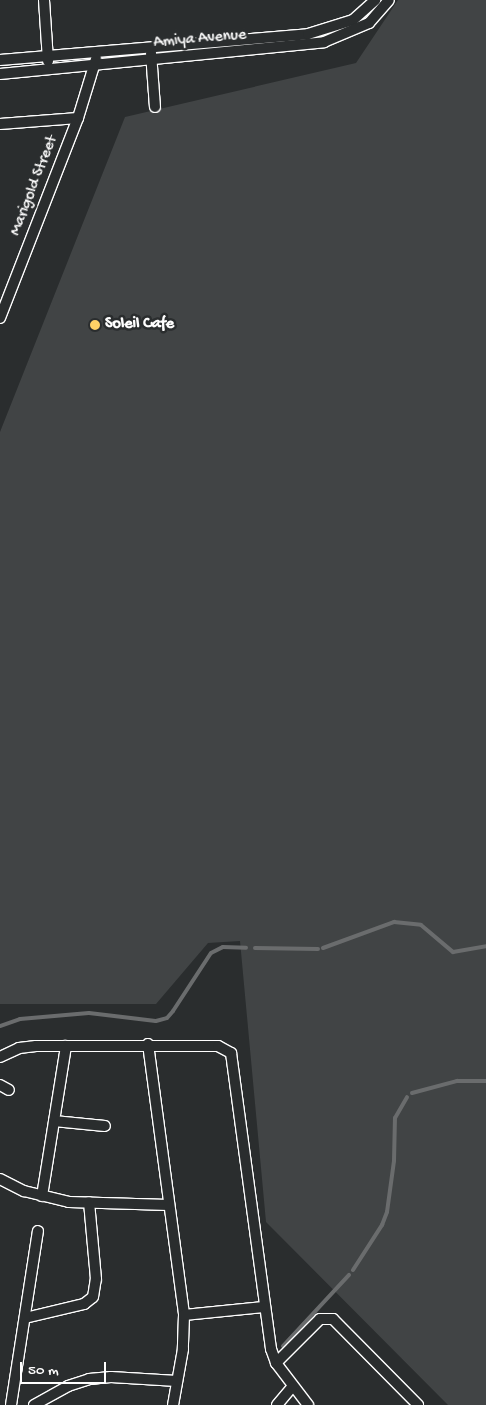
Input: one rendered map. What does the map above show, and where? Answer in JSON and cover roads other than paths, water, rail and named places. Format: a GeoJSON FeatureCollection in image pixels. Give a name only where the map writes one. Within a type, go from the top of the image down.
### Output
{"type":"FeatureCollection","features":[{"type":"Feature","properties":{"kind":"street"},"geometry":{"type":"LineString","coordinates":[[44,0],[49,68]]}},
{"type":"Feature","properties":{"kind":"street","name":"Amiya Avenue"},"geometry":{"type":"LineString","coordinates":[[0,60],[321,32],[353,20],[375,0]]}},
{"type":"Feature","properties":{"kind":"street","name":"Amiya Avenue"},"geometry":{"type":"LineString","coordinates":[[0,74],[324,42],[369,23],[389,0]]}},
{"type":"Feature","properties":{"kind":"street"},"geometry":{"type":"LineString","coordinates":[[150,47],[156,107]]}},
{"type":"Feature","properties":{"kind":"street"},"geometry":{"type":"LineString","coordinates":[[96,52],[97,64]]}},
{"type":"Feature","properties":{"kind":"street","name":"Marigold Street"},"geometry":{"type":"LineString","coordinates":[[0,318],[78,118],[97,64]]}},
{"type":"Feature","properties":{"kind":"street"},"geometry":{"type":"LineString","coordinates":[[0,124],[78,118]]}},
{"type":"Feature","properties":{"kind":"street"},"geometry":{"type":"LineString","coordinates":[[148,1044],[184,1315],[174,1405]]}},
{"type":"Feature","properties":{"kind":"street"},"geometry":{"type":"LineString","coordinates":[[0,1057],[19,1048],[148,1044],[218,1046],[231,1054],[264,1307],[276,1363],[292,1387],[308,1405]]}},
{"type":"Feature","properties":{"kind":"street"},"geometry":{"type":"LineString","coordinates":[[42,1196],[66,1046]]}},
{"type":"Feature","properties":{"kind":"street"},"geometry":{"type":"LineString","coordinates":[[54,1121],[105,1126]]}},
{"type":"Feature","properties":{"kind":"street"},"geometry":{"type":"LineString","coordinates":[[0,1180],[42,1196],[89,1202],[169,1205]]}},
{"type":"Feature","properties":{"kind":"street"},"geometry":{"type":"LineString","coordinates":[[25,1318],[79,1306],[96,1299],[89,1202]]}},
{"type":"Feature","properties":{"kind":"street"},"geometry":{"type":"LineString","coordinates":[[11,1405],[38,1231]]}},
{"type":"Feature","properties":{"kind":"street"},"geometry":{"type":"LineString","coordinates":[[184,1315],[264,1307]]}},
{"type":"Feature","properties":{"kind":"street"},"geometry":{"type":"LineString","coordinates":[[276,1363],[320,1319],[333,1319],[418,1405]]}},
{"type":"Feature","properties":{"kind":"street"},"geometry":{"type":"LineString","coordinates":[[34,1405],[68,1386],[89,1379],[111,1377],[177,1382]]}},
{"type":"Feature","properties":{"kind":"street"},"geometry":{"type":"LineString","coordinates":[[277,1405],[292,1387]]}},
{"type":"Feature","properties":{"kind":"waterway"},"geometry":{"type":"LineString","coordinates":[[323,948],[394,922],[421,925],[453,952],[486,946]]}},
{"type":"Feature","properties":{"kind":"waterway"},"geometry":{"type":"LineString","coordinates":[[0,1026],[20,1019],[89,1013],[156,1021],[167,1018],[211,953],[223,947],[246,948]]}},
{"type":"Feature","properties":{"kind":"waterway"},"geometry":{"type":"LineString","coordinates":[[255,948],[318,949]]}},
{"type":"Feature","properties":{"kind":"waterway"},"geometry":{"type":"LineString","coordinates":[[412,1093],[457,1081],[486,1081]]}},
{"type":"Feature","properties":{"kind":"waterway"},"geometry":{"type":"LineString","coordinates":[[353,1270],[382,1225],[387,1212],[394,1161],[395,1118],[407,1097]]}},
{"type":"Feature","properties":{"kind":"waterway"},"geometry":{"type":"LineString","coordinates":[[283,1346],[349,1275]]}},
{"type":"Feature","properties":{"kind":"place","name":"Soleil Cafe"},"geometry":{"type":"Point","coordinates":[95,325]}}]}
